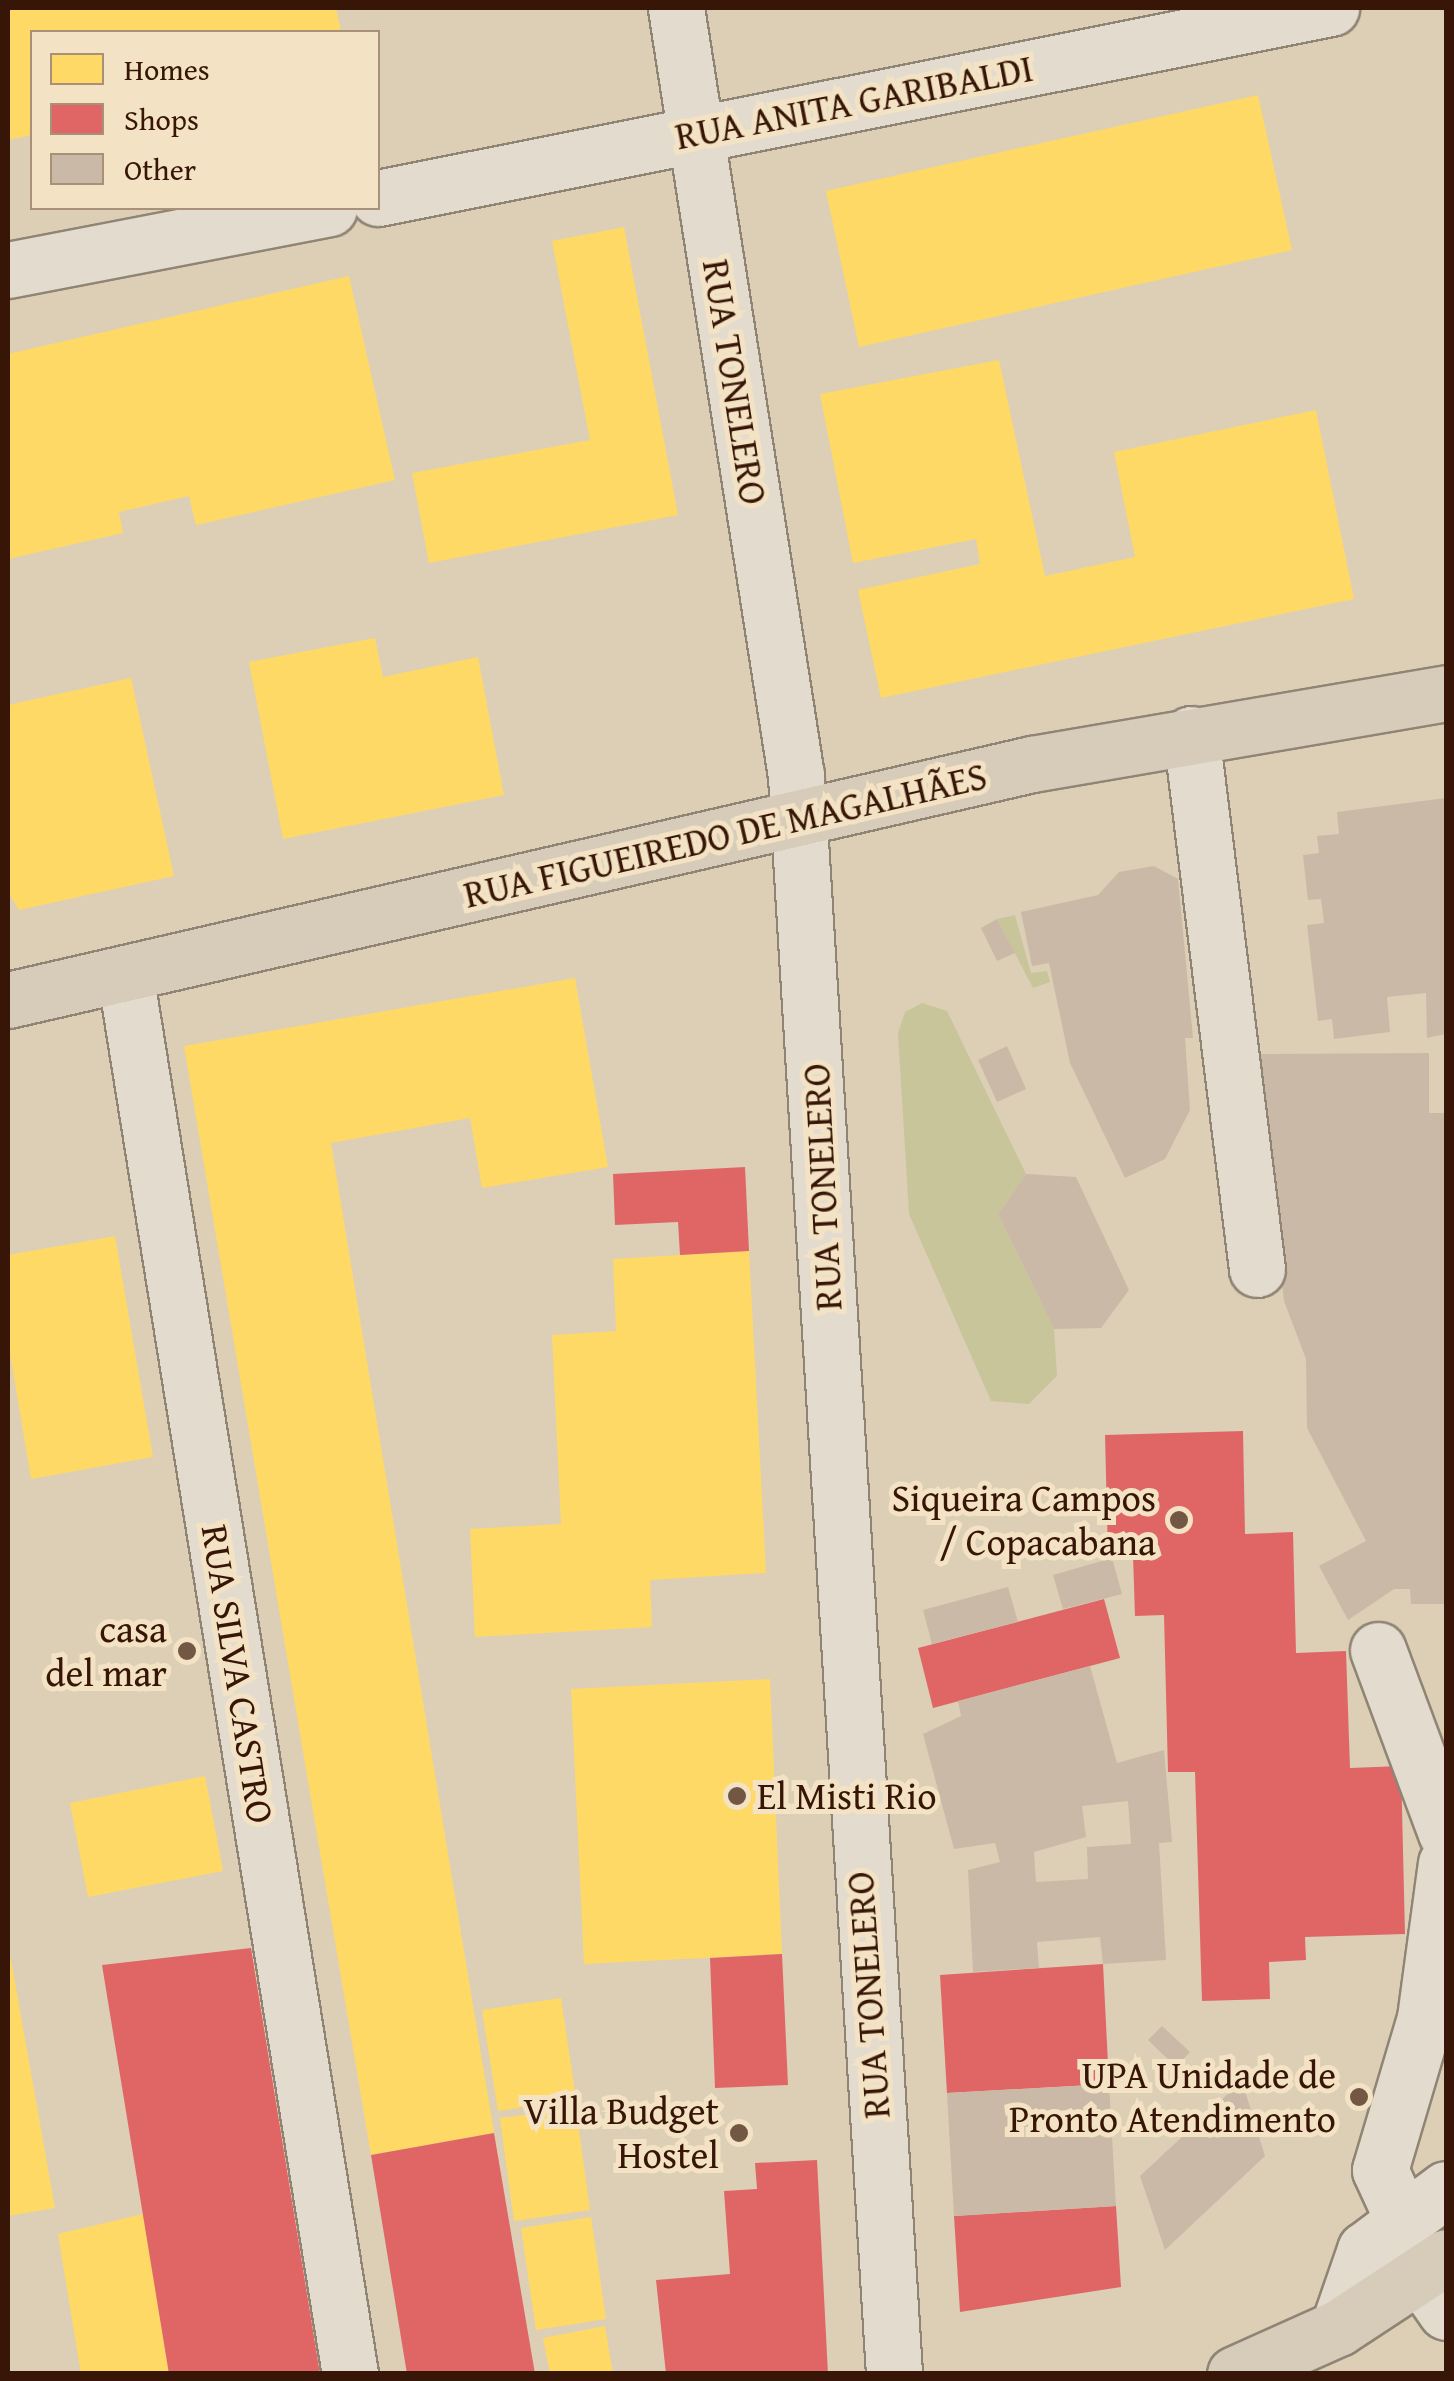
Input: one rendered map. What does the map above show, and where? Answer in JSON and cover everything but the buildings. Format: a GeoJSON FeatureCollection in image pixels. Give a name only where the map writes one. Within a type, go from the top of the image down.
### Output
{"type":"FeatureCollection","features":[{"type":"Feature","properties":{"kind":"main road","name":"RUA FIGUEIREDO DE MAGALHÃES"},"geometry":{"type":"LineString","coordinates":[[8,1000],[799,816],[1191,734],[1446,693]]}},
{"type":"Feature","properties":{"kind":"main road"},"geometry":{"type":"LineString","coordinates":[[1246,2372],[1438,2281]]}},
{"type":"Feature","properties":{"kind":"street","name":"RUA TONELERO"},"geometry":{"type":"LineString","coordinates":[[676,8],[799,816],[894,2374]]}},
{"type":"Feature","properties":{"kind":"street","name":"RUA ANITA GARIBALDI"},"geometry":{"type":"LineString","coordinates":[[380,198],[696,131],[1331,8]]}},
{"type":"Feature","properties":{"kind":"street"},"geometry":{"type":"LineString","coordinates":[[8,270],[319,210]]}},
{"type":"Feature","properties":{"kind":"street"},"geometry":{"type":"LineString","coordinates":[[1191,734],[1257,1269]]}},
{"type":"Feature","properties":{"kind":"street","name":"RUA SILVA CASTRO"},"geometry":{"type":"LineString","coordinates":[[125,974],[350,2374]]}},
{"type":"Feature","properties":{"kind":"street"},"geometry":{"type":"LineString","coordinates":[[1378,1650],[1446,1833]]}},
{"type":"Feature","properties":{"kind":"street"},"geometry":{"type":"LineString","coordinates":[[1338,2328],[1365,2250],[1425,2204],[1380,2170],[1425,2018],[1446,1863]]}},
{"type":"Feature","properties":{"kind":"shaded area"},"geometry":{"type":"Polygon","coordinates":[[[1015,915],[1031,973],[1047,971],[1050,982],[1033,988],[997,919],[1015,915]]]}},
{"type":"Feature","properties":{"kind":"shaded area"},"geometry":{"type":"Polygon","coordinates":[[[922,1003],[947,1011],[1026,1174],[998,1214],[1054,1329],[1057,1376],[1029,1404],[991,1401],[909,1214],[898,1033],[905,1012],[922,1003]]]}},
{"type":"Feature","properties":{"kind":"place","name":"Siqueira Campos / Copacabana"},"geometry":{"type":"Point","coordinates":[1179,1520]}},
{"type":"Feature","properties":{"kind":"place","name":"casa del mar"},"geometry":{"type":"Point","coordinates":[187,1651]}},
{"type":"Feature","properties":{"kind":"place","name":"El Misti Rio"},"geometry":{"type":"Point","coordinates":[737,1796]}},
{"type":"Feature","properties":{"kind":"place","name":"UPA Unidade de Pronto Atendimento"},"geometry":{"type":"Point","coordinates":[1359,2097]}},
{"type":"Feature","properties":{"kind":"place","name":"Villa Budget Hostel"},"geometry":{"type":"Point","coordinates":[739,2133]}}]}
